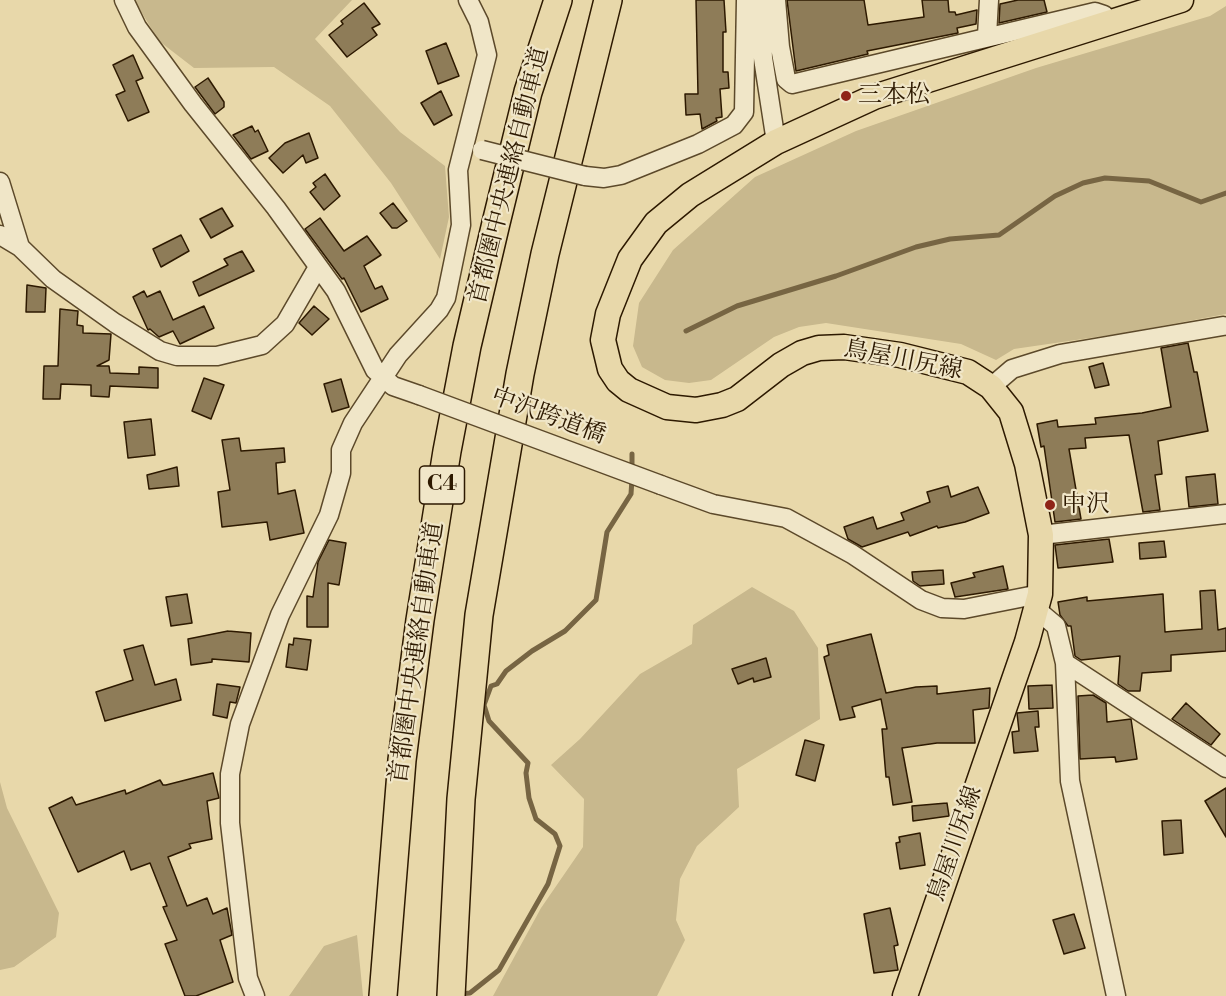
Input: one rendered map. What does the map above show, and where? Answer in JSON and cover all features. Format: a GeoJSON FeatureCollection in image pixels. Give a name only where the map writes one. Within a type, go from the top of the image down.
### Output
{"type":"FeatureCollection","features":[{"type":"Feature","properties":{"kind":"highway","name":"首都圏中央連絡自動車道"},"geometry":{"type":"LineString","coordinates":[[383,988],[402,760],[420,620],[447,451],[467,346],[528,92],[558,0]]}},
{"type":"Feature","properties":{"kind":"highway","name":"C4"},"geometry":{"type":"LineString","coordinates":[[451,996],[467,742],[479,615],[536,298],[608,0]]}},
{"type":"Feature","properties":{"kind":"main road","name":"鳥屋川尻線"},"geometry":{"type":"LineString","coordinates":[[904,996],[1039,602],[1041,535],[1027,464],[1014,419],[1008,406],[991,387],[974,375],[955,367],[882,352],[828,347],[795,356],[737,399],[706,409],[677,409],[658,404],[635,393],[618,381],[606,358],[605,326],[616,290],[640,242],[681,202],[776,142],[874,97],[1181,0]]}},
{"type":"Feature","properties":{"kind":"street"},"geometry":{"type":"LineString","coordinates":[[124,0],[137,27],[342,301],[366,356],[384,378]]}},
{"type":"Feature","properties":{"kind":"street"},"geometry":{"type":"LineString","coordinates":[[255,996],[247,966],[230,824],[230,774],[240,724],[280,615],[329,514],[341,473],[341,450],[353,423],[398,355],[439,310],[446,298],[459,244],[461,225],[457,182],[473,147],[487,55],[478,22],[468,0]]}},
{"type":"Feature","properties":{"kind":"street"},"geometry":{"type":"LineString","coordinates":[[473,147],[585,176],[604,178],[621,175],[698,144],[734,125],[744,112],[746,0]]}},
{"type":"Feature","properties":{"kind":"street"},"geometry":{"type":"LineString","coordinates":[[761,0],[763,58],[776,142]]}},
{"type":"Feature","properties":{"kind":"street"},"geometry":{"type":"LineString","coordinates":[[776,0],[783,68],[786,79],[792,84],[1095,12],[1104,15],[1108,24]]}},
{"type":"Feature","properties":{"kind":"street"},"geometry":{"type":"LineString","coordinates":[[987,36],[988,0]]}},
{"type":"Feature","properties":{"kind":"street"},"geometry":{"type":"LineString","coordinates":[[0,182],[20,247]]}},
{"type":"Feature","properties":{"kind":"street"},"geometry":{"type":"LineString","coordinates":[[0,235],[20,247],[53,279],[146,343],[177,356],[198,358],[262,345],[273,337],[295,309],[318,267]]}},
{"type":"Feature","properties":{"kind":"street"},"geometry":{"type":"LineString","coordinates":[[991,387],[1012,369],[1060,354],[1222,326]]}},
{"type":"Feature","properties":{"kind":"street","name":"中沢跨道橋"},"geometry":{"type":"LineString","coordinates":[[384,378],[393,386],[713,504],[786,518],[852,554],[921,600],[942,608],[964,609],[1039,602]]}},
{"type":"Feature","properties":{"kind":"street"},"geometry":{"type":"LineString","coordinates":[[1041,535],[1226,514]]}},
{"type":"Feature","properties":{"kind":"street"},"geometry":{"type":"LineString","coordinates":[[1039,602],[1056,626],[1065,663],[1070,781],[1116,996]]}},
{"type":"Feature","properties":{"kind":"street"},"geometry":{"type":"LineString","coordinates":[[1065,663],[1226,768]]}},
{"type":"Feature","properties":{"kind":"shaded area"},"geometry":{"type":"Polygon","coordinates":[[[134,0],[352,0],[315,39],[400,132],[445,166],[449,217],[440,259],[391,183],[330,106],[274,67],[194,68],[159,41],[134,0]]]}},
{"type":"Feature","properties":{"kind":"shaded area"},"geometry":{"type":"Polygon","coordinates":[[[1226,6],[1226,314],[1124,333],[1014,349],[996,360],[961,344],[826,323],[799,327],[774,337],[711,380],[689,383],[665,380],[642,367],[633,346],[639,303],[673,250],[755,177],[856,131],[1036,68],[1210,16],[1226,6]]]}},
{"type":"Feature","properties":{"kind":"shaded area"},"geometry":{"type":"Polygon","coordinates":[[[752,587],[794,611],[818,648],[820,719],[737,769],[739,807],[697,846],[680,879],[676,920],[685,940],[657,996],[493,996],[541,908],[583,847],[584,799],[551,765],[580,739],[640,674],[692,644],[693,625],[752,587]]]}},
{"type":"Feature","properties":{"kind":"shaded area"},"geometry":{"type":"Polygon","coordinates":[[[0,782],[7,808],[59,913],[56,937],[14,967],[0,970],[0,782]]]}},
{"type":"Feature","properties":{"kind":"shaded area"},"geometry":{"type":"Polygon","coordinates":[[[357,935],[363,996],[289,996],[324,946],[357,935]]]}},
{"type":"Feature","properties":{"kind":"building"},"geometry":{"type":"Polygon","coordinates":[[[696,0],[724,0],[726,32],[723,32],[723,72],[728,72],[729,88],[720,89],[722,117],[716,118],[717,121],[702,129],[700,114],[686,115],[685,94],[698,94],[696,0]]]}},
{"type":"Feature","properties":{"kind":"building"},"geometry":{"type":"Polygon","coordinates":[[[787,0],[864,0],[868,25],[924,17],[922,0],[948,0],[949,12],[955,12],[956,15],[977,10],[976,24],[957,28],[958,33],[867,51],[868,54],[796,71],[787,0]]]}},
{"type":"Feature","properties":{"kind":"building"},"geometry":{"type":"Polygon","coordinates":[[[1018,0],[1044,0],[1047,12],[999,23],[1000,4],[1018,0]]]}},
{"type":"Feature","properties":{"kind":"building"},"geometry":{"type":"Polygon","coordinates":[[[364,3],[380,24],[372,28],[377,35],[347,57],[329,35],[343,24],[341,21],[364,3]]]}},
{"type":"Feature","properties":{"kind":"building"},"geometry":{"type":"Polygon","coordinates":[[[446,43],[459,76],[438,84],[426,51],[446,43]]]}},
{"type":"Feature","properties":{"kind":"building"},"geometry":{"type":"Polygon","coordinates":[[[133,55],[143,78],[136,81],[149,112],[128,121],[116,95],[125,91],[113,65],[133,55]]]}},
{"type":"Feature","properties":{"kind":"building"},"geometry":{"type":"Polygon","coordinates":[[[208,78],[224,102],[224,107],[215,114],[195,87],[208,78]]]}},
{"type":"Feature","properties":{"kind":"building"},"geometry":{"type":"Polygon","coordinates":[[[441,91],[452,115],[434,125],[421,103],[441,91]]]}},
{"type":"Feature","properties":{"kind":"building"},"geometry":{"type":"Polygon","coordinates":[[[252,126],[255,132],[258,130],[268,151],[251,159],[233,135],[252,126]]]}},
{"type":"Feature","properties":{"kind":"building"},"geometry":{"type":"Polygon","coordinates":[[[309,133],[318,158],[306,163],[303,155],[283,173],[269,158],[285,143],[309,133]]]}},
{"type":"Feature","properties":{"kind":"building"},"geometry":{"type":"Polygon","coordinates":[[[325,174],[340,196],[324,210],[310,192],[316,187],[313,183],[325,174]]]}},
{"type":"Feature","properties":{"kind":"building"},"geometry":{"type":"Polygon","coordinates":[[[393,203],[407,221],[397,228],[392,228],[380,213],[393,203]]]}},
{"type":"Feature","properties":{"kind":"building"},"geometry":{"type":"Polygon","coordinates":[[[222,208],[233,226],[211,238],[200,219],[222,208]]]}},
{"type":"Feature","properties":{"kind":"building"},"geometry":{"type":"Polygon","coordinates":[[[320,218],[344,251],[367,236],[381,255],[364,266],[375,289],[382,286],[388,299],[361,312],[344,278],[342,279],[305,229],[320,218]]]}},
{"type":"Feature","properties":{"kind":"building"},"geometry":{"type":"Polygon","coordinates":[[[181,235],[189,251],[161,267],[153,249],[181,235]]]}},
{"type":"Feature","properties":{"kind":"building"},"geometry":{"type":"Polygon","coordinates":[[[242,251],[254,271],[199,296],[193,282],[228,265],[224,259],[242,251]]]}},
{"type":"Feature","properties":{"kind":"building"},"geometry":{"type":"Polygon","coordinates":[[[27,285],[46,288],[45,312],[26,312],[27,285]]]}},
{"type":"Feature","properties":{"kind":"building"},"geometry":{"type":"Polygon","coordinates":[[[144,291],[147,297],[160,291],[173,320],[204,306],[214,328],[180,344],[173,331],[159,337],[150,329],[148,330],[133,297],[144,291]]]}},
{"type":"Feature","properties":{"kind":"building"},"geometry":{"type":"Polygon","coordinates":[[[314,306],[329,319],[312,335],[299,323],[314,306]]]}},
{"type":"Feature","properties":{"kind":"building"},"geometry":{"type":"Polygon","coordinates":[[[60,309],[78,311],[77,325],[83,326],[83,333],[111,334],[109,360],[97,366],[109,366],[110,373],[139,374],[139,367],[158,368],[158,388],[110,386],[109,397],[91,396],[91,385],[61,384],[60,399],[43,399],[44,366],[58,366],[60,309]]]}},
{"type":"Feature","properties":{"kind":"building"},"geometry":{"type":"Polygon","coordinates":[[[1188,343],[1194,372],[1197,372],[1208,431],[1158,441],[1162,474],[1155,475],[1160,510],[1143,512],[1129,435],[1085,438],[1086,448],[1069,449],[1081,519],[1055,522],[1044,446],[1041,447],[1037,424],[1057,420],[1058,427],[1096,424],[1095,418],[1171,407],[1161,348],[1188,343]]]}},
{"type":"Feature","properties":{"kind":"building"},"geometry":{"type":"Polygon","coordinates":[[[1103,363],[1109,385],[1095,388],[1089,367],[1103,363]]]}},
{"type":"Feature","properties":{"kind":"building"},"geometry":{"type":"Polygon","coordinates":[[[204,378],[224,385],[211,419],[192,411],[204,378]]]}},
{"type":"Feature","properties":{"kind":"building"},"geometry":{"type":"Polygon","coordinates":[[[341,379],[349,407],[332,412],[324,384],[341,379]]]}},
{"type":"Feature","properties":{"kind":"building"},"geometry":{"type":"Polygon","coordinates":[[[151,419],[155,455],[128,458],[124,422],[151,419]]]}},
{"type":"Feature","properties":{"kind":"building"},"geometry":{"type":"Polygon","coordinates":[[[239,438],[241,451],[284,448],[285,462],[276,463],[278,494],[295,490],[304,533],[270,540],[267,522],[222,527],[218,492],[230,490],[222,440],[239,438]]]}},
{"type":"Feature","properties":{"kind":"building"},"geometry":{"type":"Polygon","coordinates":[[[177,467],[179,486],[149,489],[147,475],[177,467]]]}},
{"type":"Feature","properties":{"kind":"building"},"geometry":{"type":"Polygon","coordinates":[[[1215,474],[1218,504],[1189,507],[1186,477],[1215,474]]]}},
{"type":"Feature","properties":{"kind":"building"},"geometry":{"type":"Polygon","coordinates":[[[948,486],[951,497],[978,487],[989,513],[965,522],[938,528],[937,526],[910,536],[908,532],[862,547],[848,539],[844,527],[873,517],[877,529],[904,520],[901,513],[930,502],[927,492],[948,486]]]}},
{"type":"Feature","properties":{"kind":"building"},"geometry":{"type":"Polygon","coordinates":[[[1109,539],[1113,562],[1058,568],[1055,545],[1109,539]]]}},
{"type":"Feature","properties":{"kind":"building"},"geometry":{"type":"Polygon","coordinates":[[[329,540],[346,543],[339,585],[328,583],[328,627],[307,627],[307,596],[313,597],[318,562],[329,540]]]}},
{"type":"Feature","properties":{"kind":"building"},"geometry":{"type":"Polygon","coordinates":[[[1164,541],[1166,557],[1140,559],[1139,543],[1164,541]]]}},
{"type":"Feature","properties":{"kind":"building"},"geometry":{"type":"Polygon","coordinates":[[[1003,566],[1008,589],[955,597],[951,583],[975,577],[973,573],[1003,566]]]}},
{"type":"Feature","properties":{"kind":"building"},"geometry":{"type":"Polygon","coordinates":[[[943,570],[944,584],[920,586],[913,581],[912,572],[943,570]]]}},
{"type":"Feature","properties":{"kind":"building"},"geometry":{"type":"Polygon","coordinates":[[[1215,590],[1218,630],[1226,628],[1226,651],[1171,655],[1171,671],[1142,673],[1140,691],[1128,691],[1118,684],[1120,656],[1081,660],[1075,656],[1071,626],[1068,626],[1060,615],[1058,602],[1087,597],[1087,601],[1163,594],[1165,632],[1202,629],[1200,591],[1215,590]]]}},
{"type":"Feature","properties":{"kind":"building"},"geometry":{"type":"Polygon","coordinates":[[[187,594],[192,623],[171,626],[166,597],[187,594]]]}},
{"type":"Feature","properties":{"kind":"building"},"geometry":{"type":"Polygon","coordinates":[[[228,631],[251,633],[249,662],[212,659],[212,662],[191,665],[188,639],[228,631]]]}},
{"type":"Feature","properties":{"kind":"building"},"geometry":{"type":"Polygon","coordinates":[[[871,634],[886,693],[916,687],[937,686],[937,694],[990,688],[989,708],[973,710],[975,743],[937,743],[902,748],[912,802],[893,805],[889,777],[886,777],[882,729],[887,729],[881,699],[852,707],[855,717],[840,720],[824,657],[829,655],[827,645],[871,634]]]}},
{"type":"Feature","properties":{"kind":"building"},"geometry":{"type":"Polygon","coordinates":[[[294,638],[311,640],[307,670],[286,667],[289,644],[293,645],[294,638]]]}},
{"type":"Feature","properties":{"kind":"building"},"geometry":{"type":"Polygon","coordinates":[[[143,645],[155,685],[176,679],[181,700],[105,721],[96,692],[133,680],[124,650],[143,645]]]}},
{"type":"Feature","properties":{"kind":"building"},"geometry":{"type":"Polygon","coordinates":[[[766,658],[771,677],[754,682],[753,678],[738,684],[732,669],[766,658]]]}},
{"type":"Feature","properties":{"kind":"building"},"geometry":{"type":"Polygon","coordinates":[[[217,684],[240,687],[236,703],[230,702],[227,718],[213,715],[217,684]]]}},
{"type":"Feature","properties":{"kind":"building"},"geometry":{"type":"Polygon","coordinates":[[[1052,685],[1053,708],[1029,709],[1028,686],[1052,685]]]}},
{"type":"Feature","properties":{"kind":"building"},"geometry":{"type":"Polygon","coordinates":[[[1093,695],[1106,703],[1107,722],[1131,719],[1137,759],[1116,762],[1115,757],[1080,759],[1078,696],[1093,695]]]}},
{"type":"Feature","properties":{"kind":"building"},"geometry":{"type":"Polygon","coordinates":[[[1186,703],[1220,734],[1211,745],[1172,719],[1186,703]]]}},
{"type":"Feature","properties":{"kind":"building"},"geometry":{"type":"Polygon","coordinates":[[[1038,711],[1039,727],[1035,727],[1038,751],[1014,753],[1012,732],[1019,731],[1017,713],[1038,711]]]}},
{"type":"Feature","properties":{"kind":"building"},"geometry":{"type":"Polygon","coordinates":[[[805,740],[824,745],[815,781],[796,775],[805,740]]]}},
{"type":"Feature","properties":{"kind":"building"},"geometry":{"type":"Polygon","coordinates":[[[213,773],[219,798],[207,801],[212,839],[189,844],[191,848],[168,857],[187,906],[207,898],[213,914],[227,908],[232,935],[220,940],[233,982],[196,996],[185,996],[165,944],[177,940],[163,907],[167,906],[150,863],[131,870],[124,851],[78,872],[49,808],[72,797],[76,805],[125,790],[126,794],[160,780],[163,785],[166,785],[213,773]]]}},
{"type":"Feature","properties":{"kind":"building"},"geometry":{"type":"Polygon","coordinates":[[[1226,788],[1226,837],[1205,801],[1226,788]]]}},
{"type":"Feature","properties":{"kind":"building"},"geometry":{"type":"Polygon","coordinates":[[[947,803],[949,816],[913,821],[912,806],[947,803]]]}},
{"type":"Feature","properties":{"kind":"building"},"geometry":{"type":"Polygon","coordinates":[[[1181,820],[1183,853],[1164,855],[1162,821],[1181,820]]]}},
{"type":"Feature","properties":{"kind":"building"},"geometry":{"type":"Polygon","coordinates":[[[920,833],[925,865],[900,869],[896,843],[900,842],[899,837],[920,833]]]}},
{"type":"Feature","properties":{"kind":"building"},"geometry":{"type":"Polygon","coordinates":[[[890,908],[898,945],[894,946],[898,970],[874,973],[864,914],[890,908]]]}},
{"type":"Feature","properties":{"kind":"building"},"geometry":{"type":"Polygon","coordinates":[[[1074,914],[1085,948],[1064,954],[1053,920],[1074,914]]]}},
{"type":"Feature","properties":{"kind":"waterway"},"geometry":{"type":"LineString","coordinates":[[686,331],[737,306],[836,276],[916,247],[950,239],[999,235],[1055,196],[1083,183],[1105,178],[1149,181],[1201,202],[1226,193]]}},
{"type":"Feature","properties":{"kind":"waterway"},"geometry":{"type":"LineString","coordinates":[[632,454],[632,469]]}},
{"type":"Feature","properties":{"kind":"waterway"},"geometry":{"type":"LineString","coordinates":[[460,994],[470,993],[499,970],[548,884],[560,846],[555,834],[536,819],[529,798],[526,773],[528,763],[489,721],[484,705],[491,686],[497,684],[506,671],[532,651],[565,631],[596,600],[607,532],[631,494],[632,479]]}},
{"type":"Feature","properties":{"kind":"place","name":"三本松"},"geometry":{"type":"Point","coordinates":[846,96]}},
{"type":"Feature","properties":{"kind":"place","name":"中沢"},"geometry":{"type":"Point","coordinates":[1050,505]}}]}
